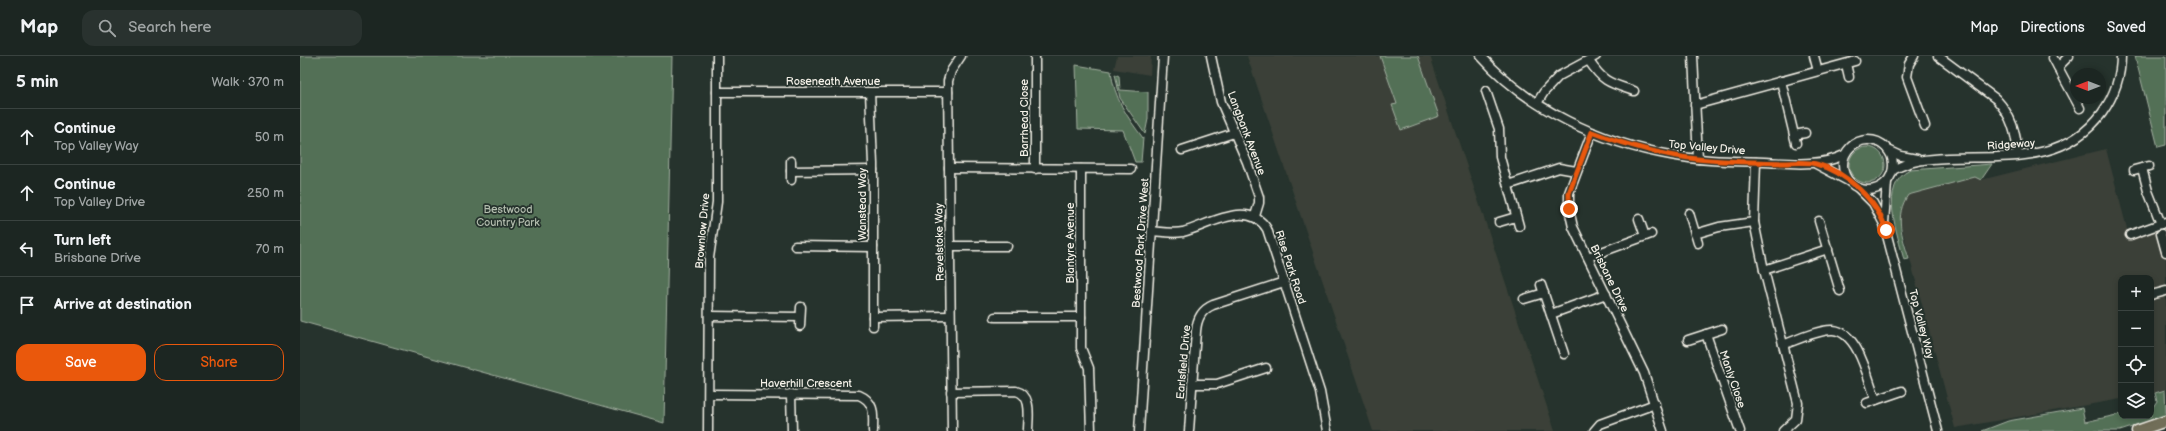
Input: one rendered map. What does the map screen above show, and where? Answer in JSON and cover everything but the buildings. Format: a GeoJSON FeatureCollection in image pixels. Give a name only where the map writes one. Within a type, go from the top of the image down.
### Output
{"type":"FeatureCollection","features":[{"type":"Feature","properties":{"kind":"main road"},"geometry":{"type":"LineString","coordinates":[[2137,431],[2166,421]]}},
{"type":"Feature","properties":{"kind":"street","name":"Brownlow Drive"},"geometry":{"type":"LineString","coordinates":[[708,431],[710,394],[709,258],[717,202],[717,56]]}},
{"type":"Feature","properties":{"kind":"street","name":"Revelstoke Way"},"geometry":{"type":"LineString","coordinates":[[952,431],[948,92],[949,75],[961,56]]}},
{"type":"Feature","properties":{"kind":"street","name":"Bestwood Park Drive West"},"geometry":{"type":"LineString","coordinates":[[1139,431],[1163,56]]}},
{"type":"Feature","properties":{"kind":"street","name":"Langbank Avenue"},"geometry":{"type":"LineString","coordinates":[[1211,56],[1221,102],[1247,162],[1259,197],[1259,203],[1255,216]]}},
{"type":"Feature","properties":{"kind":"street","name":"Top Valley Drive"},"geometry":{"type":"LineString","coordinates":[[1481,56],[1511,84],[1537,103],[1592,132],[1644,150],[1698,159],[1815,164],[1834,161],[1844,155]]}},
{"type":"Feature","properties":{"kind":"street"},"geometry":{"type":"LineString","coordinates":[[1693,56],[1698,159]]}},
{"type":"Feature","properties":{"kind":"street"},"geometry":{"type":"LineString","coordinates":[[1814,56],[1818,72]]}},
{"type":"Feature","properties":{"kind":"street"},"geometry":{"type":"LineString","coordinates":[[1914,56],[1909,64],[1907,77],[1925,126]]}},
{"type":"Feature","properties":{"kind":"street"},"geometry":{"type":"LineString","coordinates":[[1938,56],[1996,99],[2004,107],[2015,132],[2018,155]]}},
{"type":"Feature","properties":{"kind":"street"},"geometry":{"type":"LineString","coordinates":[[2058,67],[2069,56]]}},
{"type":"Feature","properties":{"kind":"street","name":"Ridgeway"},"geometry":{"type":"LineString","coordinates":[[1888,150],[1901,156],[1918,160],[2043,153],[2071,142],[2083,133],[2097,119],[2108,105],[2119,77],[2122,56]]}},
{"type":"Feature","properties":{"kind":"street","name":"Barrhead Close"},"geometry":{"type":"LineString","coordinates":[[1035,57],[1040,67],[1036,169]]}},
{"type":"Feature","properties":{"kind":"street"},"geometry":{"type":"LineString","coordinates":[[2053,58],[2080,108]]}},
{"type":"Feature","properties":{"kind":"street"},"geometry":{"type":"LineString","coordinates":[[1537,103],[1544,92],[1559,76],[1592,59],[1600,77],[1606,81],[1626,84],[1634,91]]}},
{"type":"Feature","properties":{"kind":"street"},"geometry":{"type":"LineString","coordinates":[[1695,104],[1856,61]]}},
{"type":"Feature","properties":{"kind":"street"},"geometry":{"type":"LineString","coordinates":[[1846,64],[1849,77]]}},
{"type":"Feature","properties":{"kind":"street"},"geometry":{"type":"LineString","coordinates":[[1781,81],[1795,139],[1805,133]]}},
{"type":"Feature","properties":{"kind":"street"},"geometry":{"type":"LineString","coordinates":[[1486,91],[1492,98],[1500,133],[1500,157],[1519,226]]}},
{"type":"Feature","properties":{"kind":"street","name":"Roseneath Avenue"},"geometry":{"type":"LineString","coordinates":[[717,92],[948,92]]}},
{"type":"Feature","properties":{"kind":"street","name":"Wanstead Way"},"geometry":{"type":"LineString","coordinates":[[870,92],[873,170],[873,326]]}},
{"type":"Feature","properties":{"kind":"street"},"geometry":{"type":"LineString","coordinates":[[1913,121],[1922,118]]}},
{"type":"Feature","properties":{"kind":"street","name":"Brisbane Drive"},"geometry":{"type":"LineString","coordinates":[[1592,132],[1576,171],[1569,193],[1569,209],[1574,227],[1644,373],[1663,431]]}},
{"type":"Feature","properties":{"kind":"street"},"geometry":{"type":"LineString","coordinates":[[1182,150],[1234,133]]}},
{"type":"Feature","properties":{"kind":"street"},"geometry":{"type":"LineString","coordinates":[[1862,140],[1879,142],[1888,150],[1893,163],[1887,182],[1876,189],[1864,190],[1858,188],[1849,182],[1843,170],[1844,155],[1851,146],[1862,140]]}},
{"type":"Feature","properties":{"kind":"street","name":"Ridgeway"},"geometry":{"type":"LineString","coordinates":[[1892,170],[1918,160]]}},
{"type":"Feature","properties":{"kind":"street"},"geometry":{"type":"LineString","coordinates":[[791,161],[791,180]]}},
{"type":"Feature","properties":{"kind":"street"},"geometry":{"type":"LineString","coordinates":[[1756,162],[1754,222],[1798,411],[1792,425],[1783,431]]}},
{"type":"Feature","properties":{"kind":"street","name":"Top Valley Drive"},"geometry":{"type":"LineString","coordinates":[[1815,164],[1838,174],[1849,182]]}},
{"type":"Feature","properties":{"kind":"street"},"geometry":{"type":"LineString","coordinates":[[949,168],[1081,169],[1122,174],[1132,169]]}},
{"type":"Feature","properties":{"kind":"street"},"geometry":{"type":"LineString","coordinates":[[1508,185],[1559,168],[1576,171]]}},
{"type":"Feature","properties":{"kind":"street"},"geometry":{"type":"LineString","coordinates":[[2130,235],[2163,223],[2148,191],[2142,168]]}},
{"type":"Feature","properties":{"kind":"street","name":"Blantyre Avenue"},"geometry":{"type":"LineString","coordinates":[[1081,169],[1081,351],[1090,372],[1091,431]]}},
{"type":"Feature","properties":{"kind":"street"},"geometry":{"type":"LineString","coordinates":[[791,171],[873,170]]}},
{"type":"Feature","properties":{"kind":"street","name":"Top Valley Way"},"geometry":{"type":"LineString","coordinates":[[1884,224],[1887,182]]}},
{"type":"Feature","properties":{"kind":"street","name":"Top Valley Way"},"geometry":{"type":"LineString","coordinates":[[1858,188],[1873,204],[1884,224],[1938,431]]}},
{"type":"Feature","properties":{"kind":"street"},"geometry":{"type":"LineString","coordinates":[[1689,213],[1698,244]]}},
{"type":"Feature","properties":{"kind":"street"},"geometry":{"type":"LineString","coordinates":[[1152,231],[1182,232],[1236,215],[1249,214],[1255,216]]}},
{"type":"Feature","properties":{"kind":"street","name":"Rise Park Road"},"geometry":{"type":"LineString","coordinates":[[1255,216],[1267,228],[1320,392],[1327,431]]}},
{"type":"Feature","properties":{"kind":"street"},"geometry":{"type":"LineString","coordinates":[[1499,222],[1516,217]]}},
{"type":"Feature","properties":{"kind":"street"},"geometry":{"type":"LineString","coordinates":[[1588,257],[1648,235],[1639,219]]}},
{"type":"Feature","properties":{"kind":"street"},"geometry":{"type":"LineString","coordinates":[[1819,221],[1840,291]]}},
{"type":"Feature","properties":{"kind":"street"},"geometry":{"type":"LineString","coordinates":[[1695,234],[1720,227],[1754,222]]}},
{"type":"Feature","properties":{"kind":"street"},"geometry":{"type":"LineString","coordinates":[[2161,234],[2166,252]]}},
{"type":"Feature","properties":{"kind":"street"},"geometry":{"type":"LineString","coordinates":[[795,246],[873,247]]}},
{"type":"Feature","properties":{"kind":"street"},"geometry":{"type":"LineString","coordinates":[[950,246],[1007,246]]}},
{"type":"Feature","properties":{"kind":"street"},"geometry":{"type":"LineString","coordinates":[[1764,270],[1828,250]]}},
{"type":"Feature","properties":{"kind":"street"},"geometry":{"type":"LineString","coordinates":[[1838,282],[1846,280]]}},
{"type":"Feature","properties":{"kind":"street","name":"Earlsfield Drive"},"geometry":{"type":"LineString","coordinates":[[1189,431],[1197,323],[1203,311],[1213,305],[1284,282]]}},
{"type":"Feature","properties":{"kind":"street"},"geometry":{"type":"LineString","coordinates":[[1541,285],[1551,314],[1565,345],[1564,354]]}},
{"type":"Feature","properties":{"kind":"street"},"geometry":{"type":"LineString","coordinates":[[2154,294],[2166,291]]}},
{"type":"Feature","properties":{"kind":"street"},"geometry":{"type":"LineString","coordinates":[[1524,299],[1544,294]]}},
{"type":"Feature","properties":{"kind":"street"},"geometry":{"type":"LineString","coordinates":[[1551,314],[1606,294]]}},
{"type":"Feature","properties":{"kind":"street"},"geometry":{"type":"LineString","coordinates":[[800,307],[800,326]]}},
{"type":"Feature","properties":{"kind":"street"},"geometry":{"type":"LineString","coordinates":[[1000,314],[1081,316]]}},
{"type":"Feature","properties":{"kind":"street"},"geometry":{"type":"LineString","coordinates":[[710,316],[800,317]]}},
{"type":"Feature","properties":{"kind":"street"},"geometry":{"type":"LineString","coordinates":[[873,317],[950,316]]}},
{"type":"Feature","properties":{"kind":"street"},"geometry":{"type":"LineString","coordinates":[[1688,340],[1722,329]]}},
{"type":"Feature","properties":{"kind":"street"},"geometry":{"type":"LineString","coordinates":[[1783,345],[1826,331],[1841,332],[1855,344],[1876,400]]}},
{"type":"Feature","properties":{"kind":"street","name":"Manly Close"},"geometry":{"type":"LineString","coordinates":[[1706,334],[1740,431]]}},
{"type":"Feature","properties":{"kind":"street"},"geometry":{"type":"LineString","coordinates":[[1192,384],[1217,384],[1266,368]]}},
{"type":"Feature","properties":{"kind":"street"},"geometry":{"type":"LineString","coordinates":[[951,392],[1016,391],[1022,393],[1027,401],[1028,431]]}},
{"type":"Feature","properties":{"kind":"street"},"geometry":{"type":"LineString","coordinates":[[1867,403],[1902,391]]}},
{"type":"Feature","properties":{"kind":"street","name":"Haverhill Crescent"},"geometry":{"type":"LineString","coordinates":[[710,394],[860,394],[868,399],[872,406],[873,431]]}},
{"type":"Feature","properties":{"kind":"street"},"geometry":{"type":"LineString","coordinates":[[791,394],[792,431]]}},
{"type":"Feature","properties":{"kind":"street"},"geometry":{"type":"LineString","coordinates":[[1594,431],[1600,424],[1654,404]]}},
{"type":"Feature","properties":{"kind":"shaded area"},"geometry":{"type":"Polygon","coordinates":[[[1117,56],[1151,56],[1150,75],[1114,69],[1117,56]]]}},
{"type":"Feature","properties":{"kind":"shaded area"},"geometry":{"type":"Polygon","coordinates":[[[1247,56],[1430,56],[1555,431],[1373,431],[1247,56]]]}},
{"type":"Feature","properties":{"kind":"shaded area"},"geometry":{"type":"Polygon","coordinates":[[[2106,149],[2130,240],[2166,228],[2166,389],[2154,393],[2154,275],[2118,275],[2118,400],[1955,428],[1899,218],[1901,205],[1908,195],[1975,177],[1981,180],[2106,149]]]}},
{"type":"Feature","properties":{"kind":"green space","name":"Bestwood Country Park"},"geometry":{"type":"Polygon","coordinates":[[[300,56],[672,56],[664,423],[300,321],[300,56]]]}},
{"type":"Feature","properties":{"kind":"green space"},"geometry":{"type":"Polygon","coordinates":[[[1380,56],[1418,56],[1439,116],[1401,130],[1392,105],[1397,104],[1380,56]]]}},
{"type":"Feature","properties":{"kind":"green space"},"geometry":{"type":"Polygon","coordinates":[[[2135,56],[2166,56],[2166,145],[2158,147],[2135,56]]]}},
{"type":"Feature","properties":{"kind":"green space"},"geometry":{"type":"Polygon","coordinates":[[[1076,65],[1111,71],[1118,99],[1143,138],[1141,162],[1135,162],[1123,130],[1078,129],[1076,65]]]}},
{"type":"Feature","properties":{"kind":"green space"},"geometry":{"type":"Polygon","coordinates":[[[1115,74],[1119,76],[1120,90],[1148,92],[1148,119],[1145,134],[1120,98],[1115,74]]]}},
{"type":"Feature","properties":{"kind":"green space"},"geometry":{"type":"Polygon","coordinates":[[[1871,147],[1880,152],[1884,158],[1884,172],[1880,178],[1871,183],[1863,183],[1854,178],[1850,172],[1849,161],[1854,152],[1860,148],[1871,147]]]}},
{"type":"Feature","properties":{"kind":"green space"},"geometry":{"type":"Polygon","coordinates":[[[1992,164],[1981,180],[1975,177],[1908,195],[1901,210],[1900,218],[1902,234],[1909,259],[1904,260],[1895,224],[1892,198],[1900,177],[1910,170],[1992,164]]]}},
{"type":"Feature","properties":{"kind":"green space"},"geometry":{"type":"Polygon","coordinates":[[[2165,390],[2166,416],[2120,431],[1982,431],[2008,421],[2082,408],[2085,422],[2118,415],[2118,419],[2154,419],[2154,406],[2157,401],[2155,393],[2165,390]]]}},
{"type":"Feature","properties":{"kind":"route"},"geometry":{"type":"LineString","coordinates":[[1569,209],[1569,193],[1576,171],[1592,132],[1644,150],[1670,155],[1698,159],[1815,164],[1838,174],[1867,196],[1873,204],[1886,230]]}}]}
